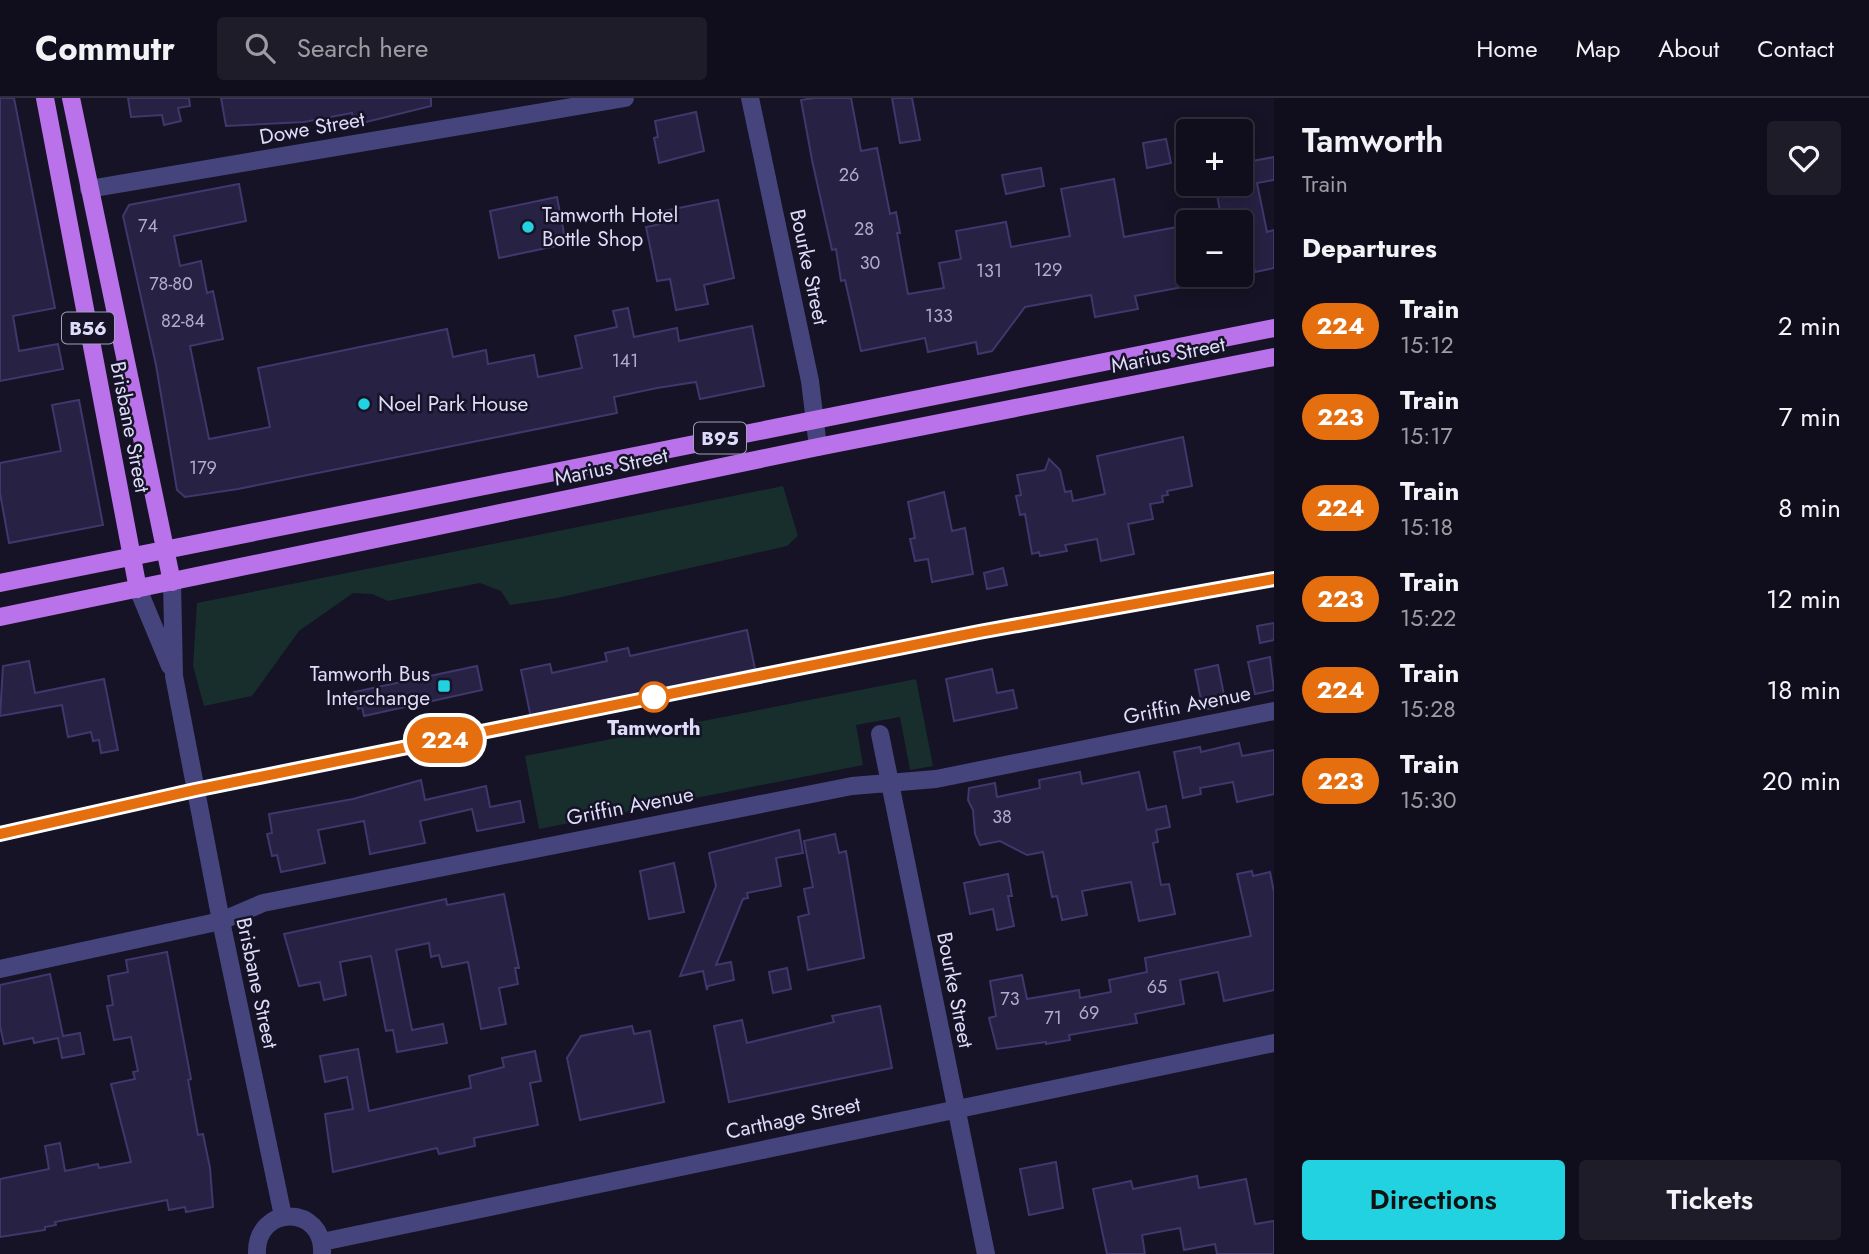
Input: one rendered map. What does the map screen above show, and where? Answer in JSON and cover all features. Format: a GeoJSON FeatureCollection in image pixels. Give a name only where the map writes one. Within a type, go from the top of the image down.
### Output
{"type":"FeatureCollection","features":[{"type":"Feature","properties":{"kind":"main road","name":"Brisbane Street"},"geometry":{"type":"LineString","coordinates":[[45,98],[138,589]]}},
{"type":"Feature","properties":{"kind":"main road","name":"Brisbane Street"},"geometry":{"type":"LineString","coordinates":[[71,98],[172,582]]}},
{"type":"Feature","properties":{"kind":"main road","name":"Marius Street"},"geometry":{"type":"LineString","coordinates":[[0,583],[166,552],[1274,328]]}},
{"type":"Feature","properties":{"kind":"main road","name":"Marius Street"},"geometry":{"type":"LineString","coordinates":[[0,617],[818,447],[1274,357]]}},
{"type":"Feature","properties":{"kind":"street","name":"Dowe Street"},"geometry":{"type":"LineString","coordinates":[[89,189],[625,98]]}},
{"type":"Feature","properties":{"kind":"street","name":"Bourke Street"},"geometry":{"type":"LineString","coordinates":[[750,98],[810,381],[818,447]]}},
{"type":"Feature","properties":{"kind":"street","name":"Brisbane Street"},"geometry":{"type":"LineString","coordinates":[[172,582],[174,676],[221,921],[284,1216]]}},
{"type":"Feature","properties":{"kind":"street","name":"Brisbane Street"},"geometry":{"type":"LineString","coordinates":[[138,589],[174,676]]}},
{"type":"Feature","properties":{"kind":"street","name":"Griffin Avenue"},"geometry":{"type":"LineString","coordinates":[[0,969],[221,921],[263,903],[852,786],[936,779],[1274,711]]}},
{"type":"Feature","properties":{"kind":"street","name":"Bourke Street"},"geometry":{"type":"LineString","coordinates":[[880,734],[986,1254]]}},
{"type":"Feature","properties":{"kind":"street","name":"Carthage Street"},"geometry":{"type":"LineString","coordinates":[[322,1248],[955,1107],[1274,1043]]}},
{"type":"Feature","properties":{"kind":"street"},"geometry":{"type":"LineString","coordinates":[[255,1254],[257,1243],[266,1226],[284,1216],[303,1219],[312,1224],[322,1248]]}},
{"type":"Feature","properties":{"kind":"green space"},"geometry":{"type":"Polygon","coordinates":[[[783,486],[798,536],[787,546],[557,598],[510,605],[501,591],[480,583],[388,601],[372,594],[353,593],[299,631],[252,696],[204,706],[193,666],[197,603],[783,486]]]}},
{"type":"Feature","properties":{"kind":"green space"},"geometry":{"type":"Polygon","coordinates":[[[916,679],[933,766],[910,770],[900,717],[856,725],[863,765],[539,829],[525,756],[916,679]]]}},
{"type":"Feature","properties":{"kind":"building"},"geometry":{"type":"Polygon","coordinates":[[[0,98],[14,98],[55,308],[13,316],[19,351],[58,344],[63,369],[0,381],[0,98]]]}},
{"type":"Feature","properties":{"kind":"building"},"geometry":{"type":"Polygon","coordinates":[[[128,98],[189,98],[190,106],[178,108],[181,121],[164,125],[162,115],[131,117],[128,98]]]}},
{"type":"Feature","properties":{"kind":"building"},"geometry":{"type":"Polygon","coordinates":[[[221,98],[431,98],[431,106],[354,125],[352,113],[304,122],[226,126],[221,98]]]}},
{"type":"Feature","properties":{"kind":"building"},"geometry":{"type":"Polygon","coordinates":[[[851,98],[861,151],[877,148],[890,214],[896,212],[908,294],[944,288],[939,263],[961,259],[956,231],[1006,222],[1011,247],[1070,236],[1061,189],[1114,179],[1124,237],[1176,227],[1176,287],[1183,287],[1135,296],[1138,309],[1095,317],[1091,295],[1025,307],[992,351],[978,354],[976,342],[928,352],[925,338],[861,351],[845,280],[841,281],[836,249],[832,250],[801,100],[851,98]]]}},
{"type":"Feature","properties":{"kind":"building"},"geometry":{"type":"Polygon","coordinates":[[[892,98],[912,98],[920,140],[900,143],[892,98]]]}},
{"type":"Feature","properties":{"kind":"building"},"geometry":{"type":"Polygon","coordinates":[[[696,112],[704,151],[659,163],[654,138],[658,137],[655,121],[696,112]]]}},
{"type":"Feature","properties":{"kind":"building"},"geometry":{"type":"Polygon","coordinates":[[[1166,139],[1171,163],[1147,168],[1143,143],[1166,139]]]}},
{"type":"Feature","properties":{"kind":"building"},"geometry":{"type":"Polygon","coordinates":[[[1274,157],[1274,180],[1257,183],[1267,232],[1274,230],[1274,268],[1255,272],[1253,210],[1220,210],[1217,196],[1253,196],[1253,161],[1274,157]]]}},
{"type":"Feature","properties":{"kind":"building"},"geometry":{"type":"Polygon","coordinates":[[[1041,168],[1044,186],[1006,194],[1002,175],[1041,168]]]}},
{"type":"Feature","properties":{"kind":"building"},"geometry":{"type":"Polygon","coordinates":[[[239,184],[246,221],[174,236],[180,266],[201,261],[207,293],[213,291],[223,339],[190,346],[209,439],[270,427],[258,368],[447,329],[453,357],[486,350],[488,364],[534,355],[538,377],[582,368],[575,336],[617,327],[613,311],[628,308],[634,337],[677,328],[679,341],[752,326],[764,386],[700,399],[696,382],[657,388],[614,397],[617,413],[238,489],[185,497],[177,490],[156,365],[123,216],[129,205],[239,184]]]}},
{"type":"Feature","properties":{"kind":"building","name":"Tamworth Hotel Bottle Shop"},"geometry":{"type":"Polygon","coordinates":[[[557,197],[566,244],[499,258],[490,211],[557,197]]]}},
{"type":"Feature","properties":{"kind":"building"},"geometry":{"type":"Polygon","coordinates":[[[718,200],[734,278],[704,285],[708,304],[676,310],[670,279],[657,281],[646,227],[661,224],[659,212],[718,200]]]}},
{"type":"Feature","properties":{"kind":"building"},"geometry":{"type":"Polygon","coordinates":[[[79,400],[103,525],[9,543],[0,493],[0,463],[61,451],[52,405],[79,400]]]}},
{"type":"Feature","properties":{"kind":"building"},"geometry":{"type":"Polygon","coordinates":[[[1183,437],[1192,486],[1167,491],[1168,495],[1162,496],[1163,502],[1150,504],[1153,519],[1128,524],[1134,554],[1101,561],[1097,539],[1065,545],[1067,551],[1040,556],[1039,552],[1032,554],[1025,514],[1020,515],[1016,496],[1021,495],[1017,475],[1045,470],[1049,459],[1060,470],[1065,492],[1071,491],[1073,501],[1105,494],[1097,456],[1183,437]]]}},
{"type":"Feature","properties":{"kind":"building"},"geometry":{"type":"Polygon","coordinates":[[[944,492],[952,531],[965,528],[973,574],[932,582],[928,559],[915,561],[910,539],[915,538],[908,502],[944,492]]]}},
{"type":"Feature","properties":{"kind":"building"},"geometry":{"type":"Polygon","coordinates":[[[1003,568],[1007,585],[987,589],[984,573],[1003,568]]]}},
{"type":"Feature","properties":{"kind":"building"},"geometry":{"type":"Polygon","coordinates":[[[1274,623],[1274,640],[1260,643],[1257,626],[1274,623]]]}},
{"type":"Feature","properties":{"kind":"building","name":"Tamworth"},"geometry":{"type":"Polygon","coordinates":[[[747,630],[755,669],[531,718],[521,670],[550,664],[552,673],[607,661],[605,653],[628,648],[630,656],[747,630]]]}},
{"type":"Feature","properties":{"kind":"building"},"geometry":{"type":"Polygon","coordinates":[[[1270,657],[1274,690],[1255,694],[1248,662],[1270,657]]]}},
{"type":"Feature","properties":{"kind":"building"},"geometry":{"type":"Polygon","coordinates":[[[29,661],[35,693],[104,679],[118,750],[101,753],[99,740],[93,741],[91,732],[68,737],[62,705],[0,716],[3,666],[29,661]]]}},
{"type":"Feature","properties":{"kind":"building"},"geometry":{"type":"Polygon","coordinates":[[[1218,665],[1226,705],[1203,710],[1195,670],[1218,665]]]}},
{"type":"Feature","properties":{"kind":"building","name":"Tamworth Bus Interchange"},"geometry":{"type":"Polygon","coordinates":[[[477,666],[482,690],[364,716],[362,707],[358,709],[354,692],[477,666]]]}},
{"type":"Feature","properties":{"kind":"building"},"geometry":{"type":"Polygon","coordinates":[[[992,669],[997,693],[1013,690],[1017,708],[954,721],[946,679],[992,669]]]}},
{"type":"Feature","properties":{"kind":"building"},"geometry":{"type":"Polygon","coordinates":[[[1239,743],[1242,756],[1274,750],[1274,794],[1237,802],[1233,782],[1200,788],[1201,794],[1183,798],[1174,752],[1200,747],[1201,752],[1239,743]]]}},
{"type":"Feature","properties":{"kind":"building"},"geometry":{"type":"Polygon","coordinates":[[[1080,772],[1082,784],[1139,772],[1147,810],[1166,806],[1170,827],[1156,830],[1158,842],[1153,843],[1161,885],[1169,884],[1175,914],[1139,921],[1131,882],[1082,891],[1087,915],[1062,920],[1057,896],[1052,897],[1043,852],[1027,855],[1000,841],[980,845],[975,834],[973,810],[968,800],[969,788],[995,783],[997,797],[1040,788],[1039,780],[1080,772]]]}},
{"type":"Feature","properties":{"kind":"building"},"geometry":{"type":"Polygon","coordinates":[[[421,780],[425,800],[486,786],[490,807],[520,801],[524,822],[477,831],[472,809],[420,821],[425,843],[370,854],[364,821],[318,830],[325,863],[281,872],[277,855],[272,856],[267,834],[272,833],[269,814],[353,799],[421,780]]]}},
{"type":"Feature","properties":{"kind":"building"},"geometry":{"type":"Polygon","coordinates":[[[799,830],[803,853],[776,858],[781,886],[747,893],[748,898],[743,899],[716,965],[731,962],[734,980],[708,986],[707,990],[703,971],[680,976],[716,886],[709,853],[799,830]]]}},
{"type":"Feature","properties":{"kind":"building"},"geometry":{"type":"Polygon","coordinates":[[[835,834],[839,853],[846,851],[864,958],[808,970],[798,917],[809,914],[804,889],[813,887],[804,841],[835,834]]]}},
{"type":"Feature","properties":{"kind":"building"},"geometry":{"type":"Polygon","coordinates":[[[674,863],[684,912],[649,919],[640,871],[674,863]]]}},
{"type":"Feature","properties":{"kind":"building"},"geometry":{"type":"Polygon","coordinates":[[[1252,871],[1253,876],[1270,872],[1274,892],[1274,990],[1224,1001],[1218,972],[1180,980],[1184,1004],[1135,1014],[1137,1023],[1069,1035],[1070,1040],[997,1049],[989,1018],[996,1016],[990,981],[1022,975],[1027,999],[1079,990],[1080,998],[1111,992],[1109,980],[1147,972],[1145,958],[1251,936],[1237,874],[1252,871]]]}},
{"type":"Feature","properties":{"kind":"building"},"geometry":{"type":"Polygon","coordinates":[[[1008,874],[1012,896],[1008,896],[1014,926],[997,930],[993,909],[970,914],[964,883],[1008,874]]]}},
{"type":"Feature","properties":{"kind":"building"},"geometry":{"type":"Polygon","coordinates":[[[504,894],[519,968],[515,968],[518,984],[499,988],[506,1024],[481,1029],[468,962],[442,967],[439,955],[431,957],[429,943],[396,950],[412,1030],[443,1024],[447,1043],[397,1052],[393,1030],[386,1031],[371,956],[340,962],[346,995],[324,1000],[320,982],[299,986],[284,934],[446,899],[447,905],[504,894]]]}},
{"type":"Feature","properties":{"kind":"building"},"geometry":{"type":"Polygon","coordinates":[[[167,952],[191,1079],[188,1080],[198,1135],[203,1134],[210,1168],[213,1207],[186,1212],[185,1207],[169,1210],[167,1200],[55,1222],[56,1225],[45,1227],[45,1230],[0,1237],[0,1179],[49,1169],[45,1146],[60,1143],[65,1171],[98,1164],[99,1168],[131,1162],[111,1084],[135,1079],[133,1072],[138,1071],[131,1037],[114,1040],[107,1006],[113,1005],[108,976],[128,972],[126,960],[167,952]]]}},
{"type":"Feature","properties":{"kind":"building"},"geometry":{"type":"Polygon","coordinates":[[[787,968],[791,989],[773,993],[769,972],[787,968]]]}},
{"type":"Feature","properties":{"kind":"building"},"geometry":{"type":"Polygon","coordinates":[[[50,974],[63,1036],[80,1033],[84,1054],[62,1058],[58,1038],[34,1043],[33,1038],[4,1044],[0,1026],[0,985],[50,974]]]}},
{"type":"Feature","properties":{"kind":"building"},"geometry":{"type":"Polygon","coordinates":[[[880,1006],[892,1068],[729,1102],[714,1026],[742,1020],[747,1043],[834,1022],[832,1016],[880,1006]]]}},
{"type":"Feature","properties":{"kind":"building"},"geometry":{"type":"Polygon","coordinates":[[[632,1026],[634,1034],[650,1031],[664,1102],[580,1120],[567,1058],[581,1036],[632,1026]]]}},
{"type":"Feature","properties":{"kind":"building"},"geometry":{"type":"Polygon","coordinates":[[[358,1049],[369,1111],[471,1088],[469,1076],[504,1067],[502,1058],[535,1051],[541,1081],[530,1083],[538,1125],[474,1138],[475,1146],[439,1154],[437,1148],[333,1172],[325,1114],[353,1109],[347,1077],[325,1082],[320,1056],[358,1049]]]}},
{"type":"Feature","properties":{"kind":"building"},"geometry":{"type":"Polygon","coordinates":[[[1056,1162],[1063,1208],[1029,1215],[1020,1169],[1056,1162]]]}},
{"type":"Feature","properties":{"kind":"building"},"geometry":{"type":"Polygon","coordinates":[[[1197,1176],[1199,1188],[1246,1179],[1255,1224],[1274,1221],[1274,1254],[1217,1254],[1215,1244],[1184,1250],[1180,1228],[1142,1235],[1145,1254],[1107,1254],[1093,1189],[1131,1181],[1133,1189],[1197,1176]]]}},
{"type":"Feature","properties":{"kind":"railway"},"geometry":{"type":"LineString","coordinates":[[0,834],[195,790],[661,695],[979,632],[1274,579]]}},
{"type":"Feature","properties":{"kind":"train","name":"224"},"geometry":{"type":"LineString","coordinates":[[0,834],[195,790],[714,685],[1037,621],[1274,579]]}},
{"type":"Feature","properties":{"kind":"place","name":"Tamworth Hotel Bottle Shop"},"geometry":{"type":"Point","coordinates":[528,227]}},
{"type":"Feature","properties":{"kind":"place","name":"Noel Park House"},"geometry":{"type":"Point","coordinates":[364,404]}},
{"type":"Feature","properties":{"kind":"place","name":"Tamworth Bus Interchange"},"geometry":{"type":"Point","coordinates":[444,686]}},
{"type":"Feature","properties":{"kind":"place","name":"Tamworth"},"geometry":{"type":"Point","coordinates":[654,697]}}]}
